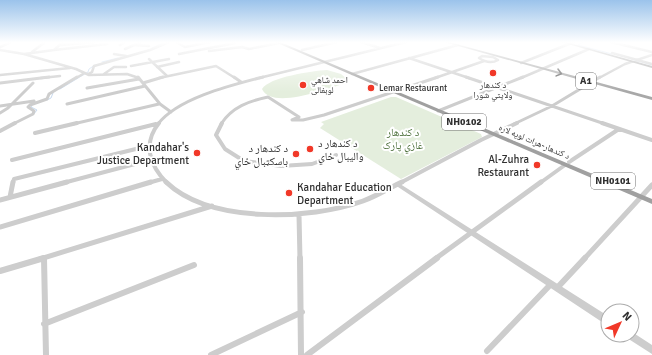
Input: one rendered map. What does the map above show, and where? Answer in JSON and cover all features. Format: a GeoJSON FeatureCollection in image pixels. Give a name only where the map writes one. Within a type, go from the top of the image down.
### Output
{"type":"FeatureCollection","features":[{"type":"Feature","properties":{"kind":"highway","name":"د کندهار-هرات لويه لاره"},"geometry":{"type":"LineString","coordinates":[[320,59],[569,164],[642,196],[652,202]]}},
{"type":"Feature","properties":{"kind":"highway","name":"د کندهار-هرات لويه لاره"},"geometry":{"type":"LineString","coordinates":[[321,59],[326,61]]}},
{"type":"Feature","properties":{"kind":"highway","name":"د کندهار-هرات لويه لاره"},"geometry":{"type":"LineString","coordinates":[[642,196],[652,197]]}},
{"type":"Feature","properties":{"kind":"main road"},"geometry":{"type":"LineString","coordinates":[[502,59],[521,63]]}},
{"type":"Feature","properties":{"kind":"main road"},"geometry":{"type":"LineString","coordinates":[[628,59],[652,67]]}},
{"type":"Feature","properties":{"kind":"main road","name":"A1"},"geometry":{"type":"LineString","coordinates":[[521,63],[652,99]]}},
{"type":"Feature","properties":{"kind":"street"},"geometry":{"type":"LineString","coordinates":[[39,59],[71,68],[85,74],[133,75],[139,79],[164,109],[171,112]]}},
{"type":"Feature","properties":{"kind":"street"},"geometry":{"type":"LineString","coordinates":[[90,66],[112,59]]}},
{"type":"Feature","properties":{"kind":"street"},"geometry":{"type":"LineString","coordinates":[[0,106],[46,99],[49,94],[85,74],[92,72],[94,66],[112,59]]}},
{"type":"Feature","properties":{"kind":"street"},"geometry":{"type":"LineString","coordinates":[[149,59],[166,76]]}},
{"type":"Feature","properties":{"kind":"street"},"geometry":{"type":"LineString","coordinates":[[131,66],[169,59]]}},
{"type":"Feature","properties":{"kind":"street"},"geometry":{"type":"LineString","coordinates":[[12,160],[156,124],[171,112],[203,95],[241,82],[336,59]]}},
{"type":"Feature","properties":{"kind":"street"},"geometry":{"type":"LineString","coordinates":[[355,73],[407,59]]}},
{"type":"Feature","properties":{"kind":"street"},"geometry":{"type":"LineString","coordinates":[[411,59],[652,140]]}},
{"type":"Feature","properties":{"kind":"street"},"geometry":{"type":"LineString","coordinates":[[480,59],[484,61]]}},
{"type":"Feature","properties":{"kind":"street"},"geometry":{"type":"LineString","coordinates":[[336,155],[312,164],[281,166],[244,161],[225,149],[216,135],[220,123],[229,112],[262,99],[268,98],[297,114],[299,117],[292,120],[295,121],[314,117],[397,92],[484,61],[497,61],[496,59]]}},
{"type":"Feature","properties":{"kind":"street"},"geometry":{"type":"LineString","coordinates":[[521,63],[532,59]]}},
{"type":"Feature","properties":{"kind":"street"},"geometry":{"type":"LineString","coordinates":[[440,110],[498,88],[567,59]]}},
{"type":"Feature","properties":{"kind":"street"},"geometry":{"type":"LineString","coordinates":[[629,59],[652,64]]}},
{"type":"Feature","properties":{"kind":"street"},"geometry":{"type":"LineString","coordinates":[[156,124],[148,146],[150,160],[162,179],[194,200],[212,206],[237,211],[299,215],[332,210],[365,200],[495,133],[552,106],[592,82],[638,59]]}},
{"type":"Feature","properties":{"kind":"street"},"geometry":{"type":"LineString","coordinates":[[157,67],[179,62]]}},
{"type":"Feature","properties":{"kind":"street"},"geometry":{"type":"LineString","coordinates":[[67,104],[144,85],[166,76],[216,66],[241,82]]}},
{"type":"Feature","properties":{"kind":"street"},"geometry":{"type":"LineString","coordinates":[[104,74],[114,67],[126,67]]}},
{"type":"Feature","properties":{"kind":"street"},"geometry":{"type":"LineString","coordinates":[[0,75],[71,68]]}},
{"type":"Feature","properties":{"kind":"street"},"geometry":{"type":"LineString","coordinates":[[43,78],[49,70]]}},
{"type":"Feature","properties":{"kind":"street"},"geometry":{"type":"LineString","coordinates":[[0,82],[8,74]]}},
{"type":"Feature","properties":{"kind":"street"},"geometry":{"type":"LineString","coordinates":[[0,82],[60,76]]}},
{"type":"Feature","properties":{"kind":"street"},"geometry":{"type":"LineString","coordinates":[[87,88],[139,79]]}},
{"type":"Feature","properties":{"kind":"street"},"geometry":{"type":"LineString","coordinates":[[0,113],[33,83]]}},
{"type":"Feature","properties":{"kind":"street"},"geometry":{"type":"LineString","coordinates":[[0,131],[33,114],[34,111],[28,107],[37,101]]}},
{"type":"Feature","properties":{"kind":"street"},"geometry":{"type":"LineString","coordinates":[[35,133],[159,104]]}},
{"type":"Feature","properties":{"kind":"street"},"geometry":{"type":"LineString","coordinates":[[0,127],[8,126]]}},
{"type":"Feature","properties":{"kind":"street"},"geometry":{"type":"LineString","coordinates":[[307,355],[470,232],[619,129]]}},
{"type":"Feature","properties":{"kind":"street"},"geometry":{"type":"LineString","coordinates":[[10,197],[14,179],[148,146]]}},
{"type":"Feature","properties":{"kind":"street"},"geometry":{"type":"LineString","coordinates":[[0,200],[150,160]]}},
{"type":"Feature","properties":{"kind":"street"},"geometry":{"type":"LineString","coordinates":[[0,226],[162,179]]}},
{"type":"Feature","properties":{"kind":"street"},"geometry":{"type":"LineString","coordinates":[[397,184],[600,316]]}},
{"type":"Feature","properties":{"kind":"street"},"geometry":{"type":"LineString","coordinates":[[487,351],[554,286],[652,185]]}},
{"type":"Feature","properties":{"kind":"street"},"geometry":{"type":"LineString","coordinates":[[0,271],[212,206]]}},
{"type":"Feature","properties":{"kind":"street"},"geometry":{"type":"LineString","coordinates":[[299,215],[302,312],[301,355]]}},
{"type":"Feature","properties":{"kind":"street"},"geometry":{"type":"LineString","coordinates":[[44,258],[44,324],[46,355]]}},
{"type":"Feature","properties":{"kind":"street"},"geometry":{"type":"LineString","coordinates":[[44,324],[194,265]]}},
{"type":"Feature","properties":{"kind":"street"},"geometry":{"type":"LineString","coordinates":[[211,355],[302,312]]}},
{"type":"Feature","properties":{"kind":"street"},"geometry":{"type":"LineString","coordinates":[[640,342],[652,350]]}},
{"type":"Feature","properties":{"kind":"green space","name":"احمد شاهي لوبغالی"},"geometry":{"type":"Polygon","coordinates":[[[327,70],[341,74],[347,79],[343,84],[325,90],[287,98],[276,98],[267,95],[262,89],[273,81],[282,78],[302,73],[327,70]]]}},
{"type":"Feature","properties":{"kind":"green space","name":"د کندهار غازي پارک"},"geometry":{"type":"Polygon","coordinates":[[[391,97],[396,97],[481,134],[482,137],[401,179],[320,128],[324,124],[321,122],[391,97]]]}},
{"type":"Feature","properties":{"kind":"waterway"},"geometry":{"type":"LineString","coordinates":[[102,62],[116,59]]}},
{"type":"Feature","properties":{"kind":"waterway"},"geometry":{"type":"LineString","coordinates":[[631,59],[652,65]]}},
{"type":"Feature","properties":{"kind":"waterway"},"geometry":{"type":"LineString","coordinates":[[60,89],[88,72],[89,69],[95,65]]}},
{"type":"Feature","properties":{"kind":"waterway"},"geometry":{"type":"LineString","coordinates":[[47,100],[51,98],[53,93]]}},
{"type":"Feature","properties":{"kind":"waterway"},"geometry":{"type":"LineString","coordinates":[[32,105],[31,107],[37,110],[33,115]]}},
{"type":"Feature","properties":{"kind":"place","name":"د کندهار ولايتي شورا"},"geometry":{"type":"Point","coordinates":[493,73]}},
{"type":"Feature","properties":{"kind":"place","name":"احمد شاهي لوبغالی"},"geometry":{"type":"Point","coordinates":[303,85]}},
{"type":"Feature","properties":{"kind":"place","name":"Lemar Restaurant"},"geometry":{"type":"Point","coordinates":[371,88]}},
{"type":"Feature","properties":{"kind":"place","name":"د کندهار د واليبال ځاي"},"geometry":{"type":"Point","coordinates":[310,149]}},
{"type":"Feature","properties":{"kind":"place","name":"Kandahar's Justice Department"},"geometry":{"type":"Point","coordinates":[197,153]}},
{"type":"Feature","properties":{"kind":"place","name":"د کندهار د باسکټبال ځاي"},"geometry":{"type":"Point","coordinates":[296,154]}},
{"type":"Feature","properties":{"kind":"place","name":"Al-Zuhra Restaurant"},"geometry":{"type":"Point","coordinates":[537,165]}},
{"type":"Feature","properties":{"kind":"place","name":"Kandahar Education Department"},"geometry":{"type":"Point","coordinates":[289,193]}}]}
